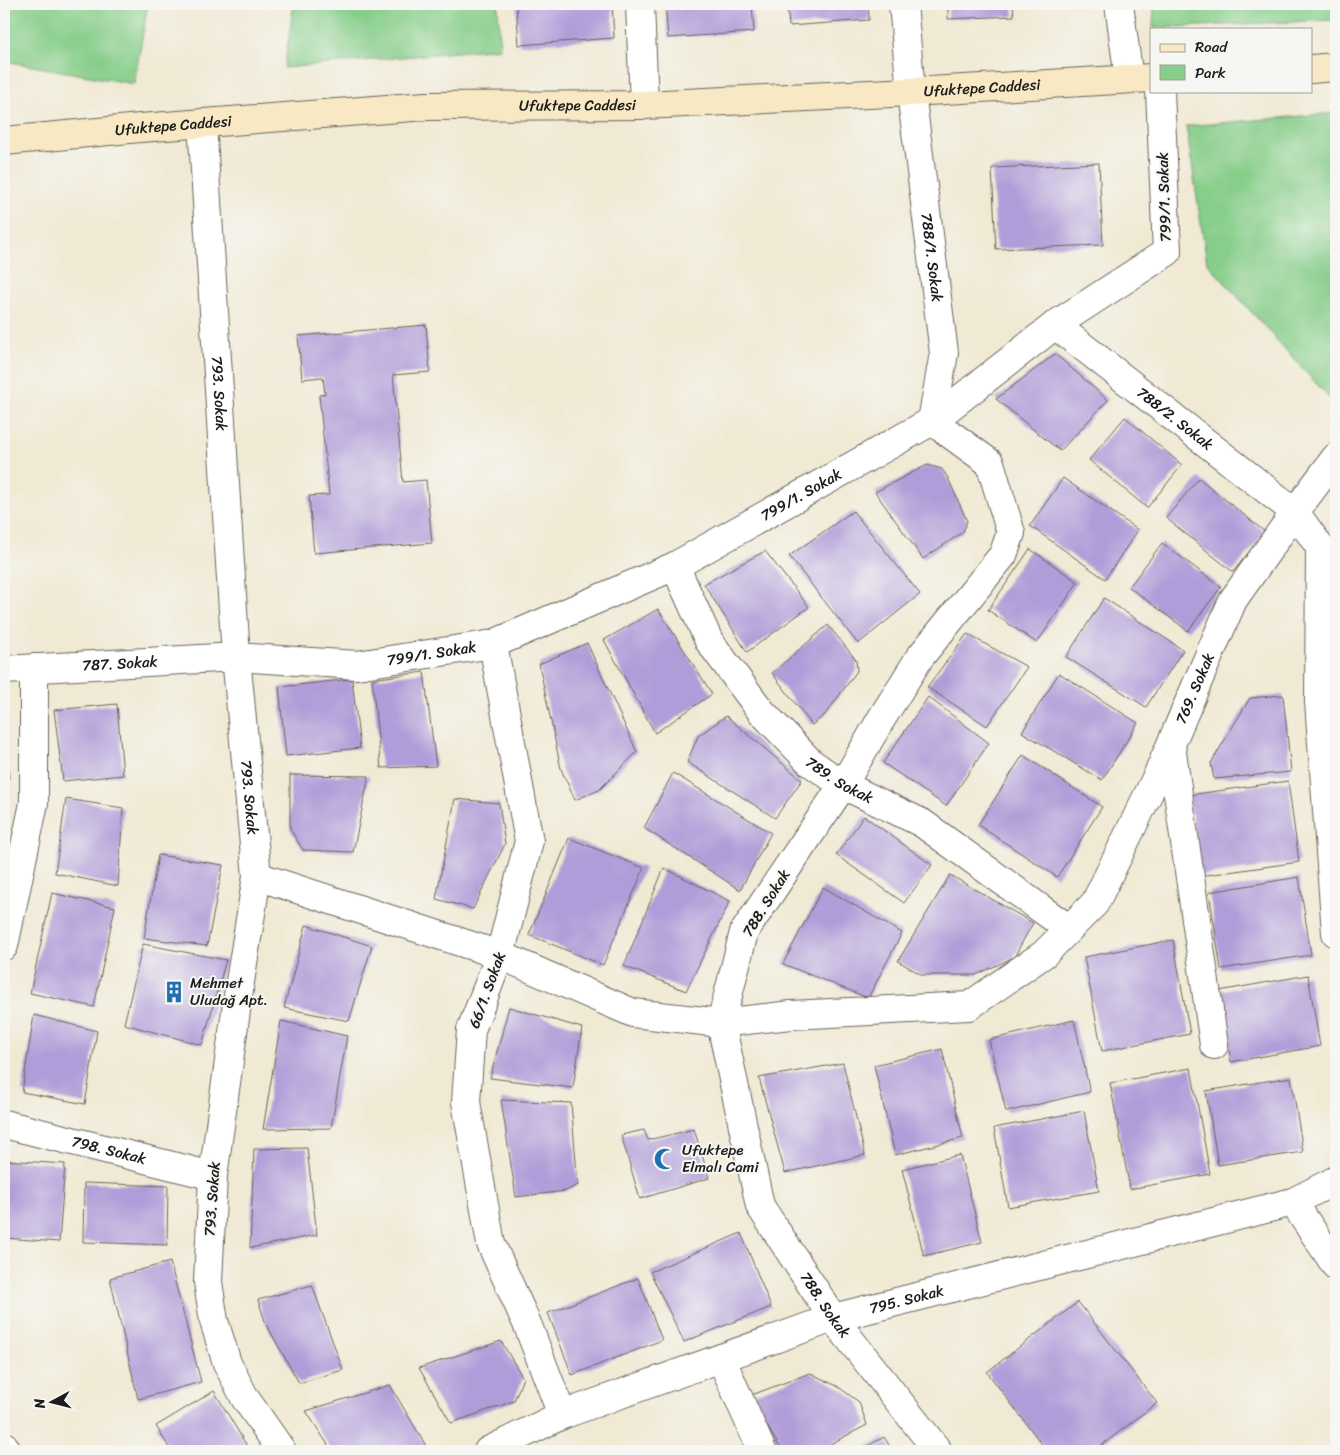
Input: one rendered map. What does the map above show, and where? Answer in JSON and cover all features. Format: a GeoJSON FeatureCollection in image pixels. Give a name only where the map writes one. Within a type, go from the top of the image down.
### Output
{"type":"FeatureCollection","features":[{"type":"Feature","properties":{"kind":"street"},"geometry":{"type":"LineString","coordinates":[[640,4],[644,105]]}},
{"type":"Feature","properties":{"kind":"street","name":"788/1. Sokak"},"geometry":{"type":"LineString","coordinates":[[903,4],[911,92],[944,353],[932,421]]}},
{"type":"Feature","properties":{"kind":"street"},"geometry":{"type":"LineString","coordinates":[[1119,4],[1140,79]]}},
{"type":"Feature","properties":{"kind":"street"},"geometry":{"type":"LineString","coordinates":[[1312,68],[1336,67]]}},
{"type":"Feature","properties":{"kind":"street","name":"Ufuktepe Caddesi"},"geometry":{"type":"LineString","coordinates":[[4,141],[140,128],[426,106],[644,105],[1140,79]]}},
{"type":"Feature","properties":{"kind":"street","name":"799/1. Sokak"},"geometry":{"type":"LineString","coordinates":[[236,657],[357,665],[493,644],[675,566],[932,421],[1055,325],[1167,252],[1160,92]]}},
{"type":"Feature","properties":{"kind":"street","name":"793. Sokak"},"geometry":{"type":"LineString","coordinates":[[202,123],[236,657],[258,876],[240,982],[212,1176],[208,1282],[214,1321],[227,1363],[245,1398],[282,1451]]}},
{"type":"Feature","properties":{"kind":"street","name":"788/2. Sokak"},"geometry":{"type":"LineString","coordinates":[[1055,325],[1295,512],[1320,547],[1320,702],[1336,933]]}},
{"type":"Feature","properties":{"kind":"street","name":"788. Sokak"},"geometry":{"type":"LineString","coordinates":[[932,421],[990,463],[1010,533],[1002,556],[920,657],[843,785],[744,932],[721,1023],[760,1206],[833,1318],[938,1451]]}},
{"type":"Feature","properties":{"kind":"street","name":"769. Sokak"},"geometry":{"type":"LineString","coordinates":[[258,876],[500,955],[633,1013],[721,1023],[791,1015],[969,1006],[1044,954],[1095,903],[1158,774],[1233,600],[1336,457]]}},
{"type":"Feature","properties":{"kind":"street","name":"789. Sokak"},"geometry":{"type":"LineString","coordinates":[[675,566],[709,640],[760,710],[810,762],[843,785],[922,823],[1069,928]]}},
{"type":"Feature","properties":{"kind":"street","name":"66/1. Sokak"},"geometry":{"type":"LineString","coordinates":[[493,644],[529,841],[500,955],[470,1030],[466,1102],[491,1244],[528,1326],[562,1415]]}},
{"type":"Feature","properties":{"kind":"street","name":"787. Sokak"},"geometry":{"type":"LineString","coordinates":[[4,670],[236,657]]}},
{"type":"Feature","properties":{"kind":"street"},"geometry":{"type":"LineString","coordinates":[[4,946],[34,803],[34,668]]}},
{"type":"Feature","properties":{"kind":"street"},"geometry":{"type":"LineString","coordinates":[[1171,744],[1214,1045]]}},
{"type":"Feature","properties":{"kind":"street","name":"798. Sokak"},"geometry":{"type":"LineString","coordinates":[[4,1124],[212,1176]]}},
{"type":"Feature","properties":{"kind":"street","name":"795. Sokak"},"geometry":{"type":"LineString","coordinates":[[488,1451],[562,1415],[833,1318],[1293,1202],[1336,1180]]}},
{"type":"Feature","properties":{"kind":"street"},"geometry":{"type":"LineString","coordinates":[[1293,1202],[1336,1266]]}},
{"type":"Feature","properties":{"kind":"street"},"geometry":{"type":"LineString","coordinates":[[721,1358],[762,1451]]}},
{"type":"Feature","properties":{"kind":"street"},"geometry":{"type":"LineString","coordinates":[[4,1446],[7,1451]]}},
{"type":"Feature","properties":{"kind":"green space"},"geometry":{"type":"Polygon","coordinates":[[[4,4],[148,4],[134,84],[4,61],[4,4]]]}},
{"type":"Feature","properties":{"kind":"green space"},"geometry":{"type":"Polygon","coordinates":[[[294,4],[498,4],[500,48],[284,68],[294,4]]]}},
{"type":"Feature","properties":{"kind":"green space"},"geometry":{"type":"Polygon","coordinates":[[[1154,4],[1336,4],[1336,20],[1153,28],[1154,4]]]}},
{"type":"Feature","properties":{"kind":"green space"},"geometry":{"type":"Polygon","coordinates":[[[1336,113],[1336,400],[1333,402],[1207,263],[1186,126],[1336,113]]]}},
{"type":"Feature","properties":{"kind":"building"},"geometry":{"type":"Polygon","coordinates":[[[516,4],[612,4],[614,38],[519,45],[516,4]]]}},
{"type":"Feature","properties":{"kind":"building"},"geometry":{"type":"Polygon","coordinates":[[[665,4],[752,4],[754,32],[668,38],[665,4]]]}},
{"type":"Feature","properties":{"kind":"building"},"geometry":{"type":"Polygon","coordinates":[[[787,4],[868,4],[869,20],[789,26],[787,4]]]}},
{"type":"Feature","properties":{"kind":"building"},"geometry":{"type":"Polygon","coordinates":[[[948,4],[1013,4],[1014,16],[948,19],[948,4]]]}},
{"type":"Feature","properties":{"kind":"building"},"geometry":{"type":"Polygon","coordinates":[[[1099,163],[1103,245],[996,249],[992,168],[1099,163]]]}},
{"type":"Feature","properties":{"kind":"building"},"geometry":{"type":"Polygon","coordinates":[[[426,325],[430,372],[393,375],[403,482],[426,480],[432,543],[314,553],[309,496],[329,495],[319,395],[325,394],[323,377],[302,379],[298,336],[426,325]]]}},
{"type":"Feature","properties":{"kind":"building"},"geometry":{"type":"Polygon","coordinates":[[[1055,354],[1108,400],[1060,451],[996,399],[1055,354]]]}},
{"type":"Feature","properties":{"kind":"building"},"geometry":{"type":"Polygon","coordinates":[[[1125,417],[1182,465],[1147,508],[1089,460],[1125,417]]]}},
{"type":"Feature","properties":{"kind":"building"},"geometry":{"type":"Polygon","coordinates":[[[927,465],[942,469],[948,478],[967,521],[963,532],[923,559],[875,492],[927,465]]]}},
{"type":"Feature","properties":{"kind":"building"},"geometry":{"type":"Polygon","coordinates":[[[1063,478],[1138,530],[1105,579],[1030,526],[1063,478]]]}},
{"type":"Feature","properties":{"kind":"building"},"geometry":{"type":"Polygon","coordinates":[[[1199,478],[1265,532],[1233,572],[1166,518],[1199,478]]]}},
{"type":"Feature","properties":{"kind":"building"},"geometry":{"type":"Polygon","coordinates":[[[853,511],[920,594],[858,644],[789,556],[853,511]]]}},
{"type":"Feature","properties":{"kind":"building"},"geometry":{"type":"Polygon","coordinates":[[[1162,543],[1221,587],[1188,631],[1129,587],[1162,543]]]}},
{"type":"Feature","properties":{"kind":"building"},"geometry":{"type":"Polygon","coordinates":[[[1030,549],[1078,582],[1037,643],[988,610],[1030,549]]]}},
{"type":"Feature","properties":{"kind":"building"},"geometry":{"type":"Polygon","coordinates":[[[765,551],[809,607],[747,652],[704,584],[765,551]]]}},
{"type":"Feature","properties":{"kind":"building"},"geometry":{"type":"Polygon","coordinates":[[[1104,598],[1183,650],[1146,707],[1066,657],[1104,598]]]}},
{"type":"Feature","properties":{"kind":"building"},"geometry":{"type":"Polygon","coordinates":[[[658,609],[712,694],[655,733],[604,640],[658,609]]]}},
{"type":"Feature","properties":{"kind":"building"},"geometry":{"type":"Polygon","coordinates":[[[828,625],[856,660],[857,671],[825,715],[812,725],[772,673],[828,625]]]}},
{"type":"Feature","properties":{"kind":"building"},"geometry":{"type":"Polygon","coordinates":[[[967,634],[1027,667],[987,726],[927,687],[967,634]]]}},
{"type":"Feature","properties":{"kind":"building"},"geometry":{"type":"Polygon","coordinates":[[[587,643],[637,752],[599,790],[575,800],[561,769],[539,664],[587,643]]]}},
{"type":"Feature","properties":{"kind":"building"},"geometry":{"type":"Polygon","coordinates":[[[424,672],[436,766],[381,768],[372,679],[424,672]]]}},
{"type":"Feature","properties":{"kind":"building"},"geometry":{"type":"Polygon","coordinates":[[[1059,673],[1138,723],[1102,780],[1022,732],[1059,673]]]}},
{"type":"Feature","properties":{"kind":"building"},"geometry":{"type":"Polygon","coordinates":[[[352,679],[360,748],[286,756],[279,687],[352,679]]]}},
{"type":"Feature","properties":{"kind":"building"},"geometry":{"type":"Polygon","coordinates":[[[1283,695],[1291,772],[1214,779],[1211,763],[1250,698],[1283,695]]]}},
{"type":"Feature","properties":{"kind":"building"},"geometry":{"type":"Polygon","coordinates":[[[928,697],[989,743],[946,806],[883,763],[928,697]]]}},
{"type":"Feature","properties":{"kind":"building"},"geometry":{"type":"Polygon","coordinates":[[[117,704],[123,775],[63,781],[54,710],[117,704]]]}},
{"type":"Feature","properties":{"kind":"building"},"geometry":{"type":"Polygon","coordinates":[[[726,716],[802,780],[775,818],[687,762],[698,736],[726,716]]]}},
{"type":"Feature","properties":{"kind":"building"},"geometry":{"type":"Polygon","coordinates":[[[5,730],[9,779],[4,778],[5,730]]]}},
{"type":"Feature","properties":{"kind":"building"},"geometry":{"type":"Polygon","coordinates":[[[1023,755],[1102,807],[1057,877],[978,825],[1023,755]]]}},
{"type":"Feature","properties":{"kind":"building"},"geometry":{"type":"Polygon","coordinates":[[[673,773],[771,833],[740,890],[644,828],[673,773]]]}},
{"type":"Feature","properties":{"kind":"building"},"geometry":{"type":"Polygon","coordinates":[[[290,775],[369,776],[353,852],[303,850],[290,829],[290,775]]]}},
{"type":"Feature","properties":{"kind":"building"},"geometry":{"type":"Polygon","coordinates":[[[1288,781],[1299,862],[1200,876],[1189,795],[1288,781]]]}},
{"type":"Feature","properties":{"kind":"building"},"geometry":{"type":"Polygon","coordinates":[[[66,799],[123,808],[118,886],[55,873],[66,799]]]}},
{"type":"Feature","properties":{"kind":"building"},"geometry":{"type":"Polygon","coordinates":[[[455,799],[499,803],[505,844],[473,909],[436,899],[455,799]]]}},
{"type":"Feature","properties":{"kind":"building"},"geometry":{"type":"Polygon","coordinates":[[[4,811],[7,812],[5,825],[4,824],[4,811]]]}},
{"type":"Feature","properties":{"kind":"building"},"geometry":{"type":"Polygon","coordinates":[[[864,816],[932,865],[904,903],[836,855],[864,816]]]}},
{"type":"Feature","properties":{"kind":"building"},"geometry":{"type":"Polygon","coordinates":[[[569,838],[644,868],[603,965],[529,935],[569,838]]]}},
{"type":"Feature","properties":{"kind":"building"},"geometry":{"type":"Polygon","coordinates":[[[158,855],[223,865],[207,946],[144,938],[158,855]]]}},
{"type":"Feature","properties":{"kind":"building"},"geometry":{"type":"Polygon","coordinates":[[[664,868],[730,901],[686,991],[624,966],[664,868]]]}},
{"type":"Feature","properties":{"kind":"building"},"geometry":{"type":"Polygon","coordinates":[[[950,875],[1033,923],[1014,957],[976,975],[922,975],[898,961],[950,875]]]}},
{"type":"Feature","properties":{"kind":"building"},"geometry":{"type":"Polygon","coordinates":[[[1299,877],[1311,955],[1221,969],[1209,892],[1299,877]]]}},
{"type":"Feature","properties":{"kind":"building"},"geometry":{"type":"Polygon","coordinates":[[[823,887],[902,933],[868,998],[783,964],[823,887]]]}},
{"type":"Feature","properties":{"kind":"building"},"geometry":{"type":"Polygon","coordinates":[[[52,893],[115,907],[94,1007],[30,993],[52,893]]]}},
{"type":"Feature","properties":{"kind":"building"},"geometry":{"type":"Polygon","coordinates":[[[306,925],[372,946],[349,1021],[284,1008],[306,925]]]}},
{"type":"Feature","properties":{"kind":"building"},"geometry":{"type":"Polygon","coordinates":[[[1173,940],[1190,1034],[1102,1051],[1084,957],[1173,940]]]}},
{"type":"Feature","properties":{"kind":"building","name":"Mehmet Uludağ Apt."},"geometry":{"type":"Polygon","coordinates":[[[143,944],[226,960],[202,1045],[124,1024],[143,944]]]}},
{"type":"Feature","properties":{"kind":"building"},"geometry":{"type":"Polygon","coordinates":[[[1308,975],[1320,1046],[1231,1062],[1219,991],[1308,975]]]}},
{"type":"Feature","properties":{"kind":"building"},"geometry":{"type":"Polygon","coordinates":[[[509,1007],[582,1028],[573,1088],[490,1078],[509,1007]]]}},
{"type":"Feature","properties":{"kind":"building"},"geometry":{"type":"Polygon","coordinates":[[[34,1015],[97,1031],[85,1104],[22,1092],[34,1015]]]}},
{"type":"Feature","properties":{"kind":"building"},"geometry":{"type":"Polygon","coordinates":[[[1074,1020],[1090,1092],[1006,1112],[989,1040],[1074,1020]]]}},
{"type":"Feature","properties":{"kind":"building"},"geometry":{"type":"Polygon","coordinates":[[[281,1021],[347,1036],[331,1128],[263,1129],[281,1021]]]}},
{"type":"Feature","properties":{"kind":"building"},"geometry":{"type":"Polygon","coordinates":[[[942,1049],[963,1138],[895,1155],[874,1065],[942,1049]]]}},
{"type":"Feature","properties":{"kind":"building"},"geometry":{"type":"Polygon","coordinates":[[[843,1063],[865,1155],[785,1173],[759,1078],[843,1063]]]}},
{"type":"Feature","properties":{"kind":"building"},"geometry":{"type":"Polygon","coordinates":[[[1191,1068],[1210,1174],[1130,1189],[1110,1083],[1191,1068]]]}},
{"type":"Feature","properties":{"kind":"building"},"geometry":{"type":"Polygon","coordinates":[[[1291,1077],[1303,1152],[1218,1165],[1206,1091],[1291,1077]]]}},
{"type":"Feature","properties":{"kind":"building"},"geometry":{"type":"Polygon","coordinates":[[[501,1100],[571,1103],[578,1185],[566,1191],[516,1197],[501,1100]]]}},
{"type":"Feature","properties":{"kind":"building"},"geometry":{"type":"Polygon","coordinates":[[[1084,1111],[1099,1191],[1008,1207],[994,1128],[1084,1111]]]}},
{"type":"Feature","properties":{"kind":"building","name":"Ufuktepe Elmalı Cami"},"geometry":{"type":"Polygon","coordinates":[[[694,1129],[709,1178],[640,1199],[621,1135],[644,1130],[648,1140],[694,1129]]]}},
{"type":"Feature","properties":{"kind":"building"},"geometry":{"type":"Polygon","coordinates":[[[307,1148],[317,1235],[250,1248],[254,1149],[307,1148]]]}},
{"type":"Feature","properties":{"kind":"building"},"geometry":{"type":"Polygon","coordinates":[[[960,1155],[982,1242],[924,1256],[902,1169],[960,1155]]]}},
{"type":"Feature","properties":{"kind":"building"},"geometry":{"type":"Polygon","coordinates":[[[4,1160],[65,1164],[59,1242],[4,1238],[4,1160]]]}},
{"type":"Feature","properties":{"kind":"building"},"geometry":{"type":"Polygon","coordinates":[[[84,1183],[168,1186],[167,1245],[83,1242],[84,1183]]]}},
{"type":"Feature","properties":{"kind":"building"},"geometry":{"type":"Polygon","coordinates":[[[741,1233],[771,1307],[684,1342],[650,1272],[741,1233]]]}},
{"type":"Feature","properties":{"kind":"building"},"geometry":{"type":"Polygon","coordinates":[[[170,1262],[201,1382],[138,1399],[110,1278],[170,1262]]]}},
{"type":"Feature","properties":{"kind":"building"},"geometry":{"type":"Polygon","coordinates":[[[638,1278],[662,1340],[572,1375],[548,1313],[638,1278]]]}},
{"type":"Feature","properties":{"kind":"building"},"geometry":{"type":"Polygon","coordinates":[[[312,1285],[343,1370],[299,1383],[266,1324],[258,1300],[312,1285]]]}},
{"type":"Feature","properties":{"kind":"building"},"geometry":{"type":"Polygon","coordinates":[[[1078,1302],[1157,1403],[1094,1451],[1047,1451],[987,1372],[1078,1302]]]}},
{"type":"Feature","properties":{"kind":"building"},"geometry":{"type":"Polygon","coordinates":[[[501,1341],[523,1378],[514,1401],[451,1423],[419,1368],[501,1341]]]}},
{"type":"Feature","properties":{"kind":"building"},"geometry":{"type":"Polygon","coordinates":[[[810,1373],[837,1386],[859,1402],[867,1425],[817,1451],[782,1451],[749,1396],[810,1373]]]}},
{"type":"Feature","properties":{"kind":"building"},"geometry":{"type":"Polygon","coordinates":[[[390,1385],[429,1451],[332,1451],[306,1411],[390,1385]]]}},
{"type":"Feature","properties":{"kind":"building"},"geometry":{"type":"Polygon","coordinates":[[[214,1391],[250,1451],[171,1451],[156,1426],[214,1391]]]}},
{"type":"Feature","properties":{"kind":"building"},"geometry":{"type":"Polygon","coordinates":[[[884,1437],[893,1451],[858,1451],[884,1437]]]}},
{"type":"Feature","properties":{"kind":"place","name":"Mehmet Uludağ Apt."},"geometry":{"type":"Point","coordinates":[174,992]}},
{"type":"Feature","properties":{"kind":"place","name":"Ufuktepe Elmalı Cami"},"geometry":{"type":"Point","coordinates":[665,1159]}}]}
